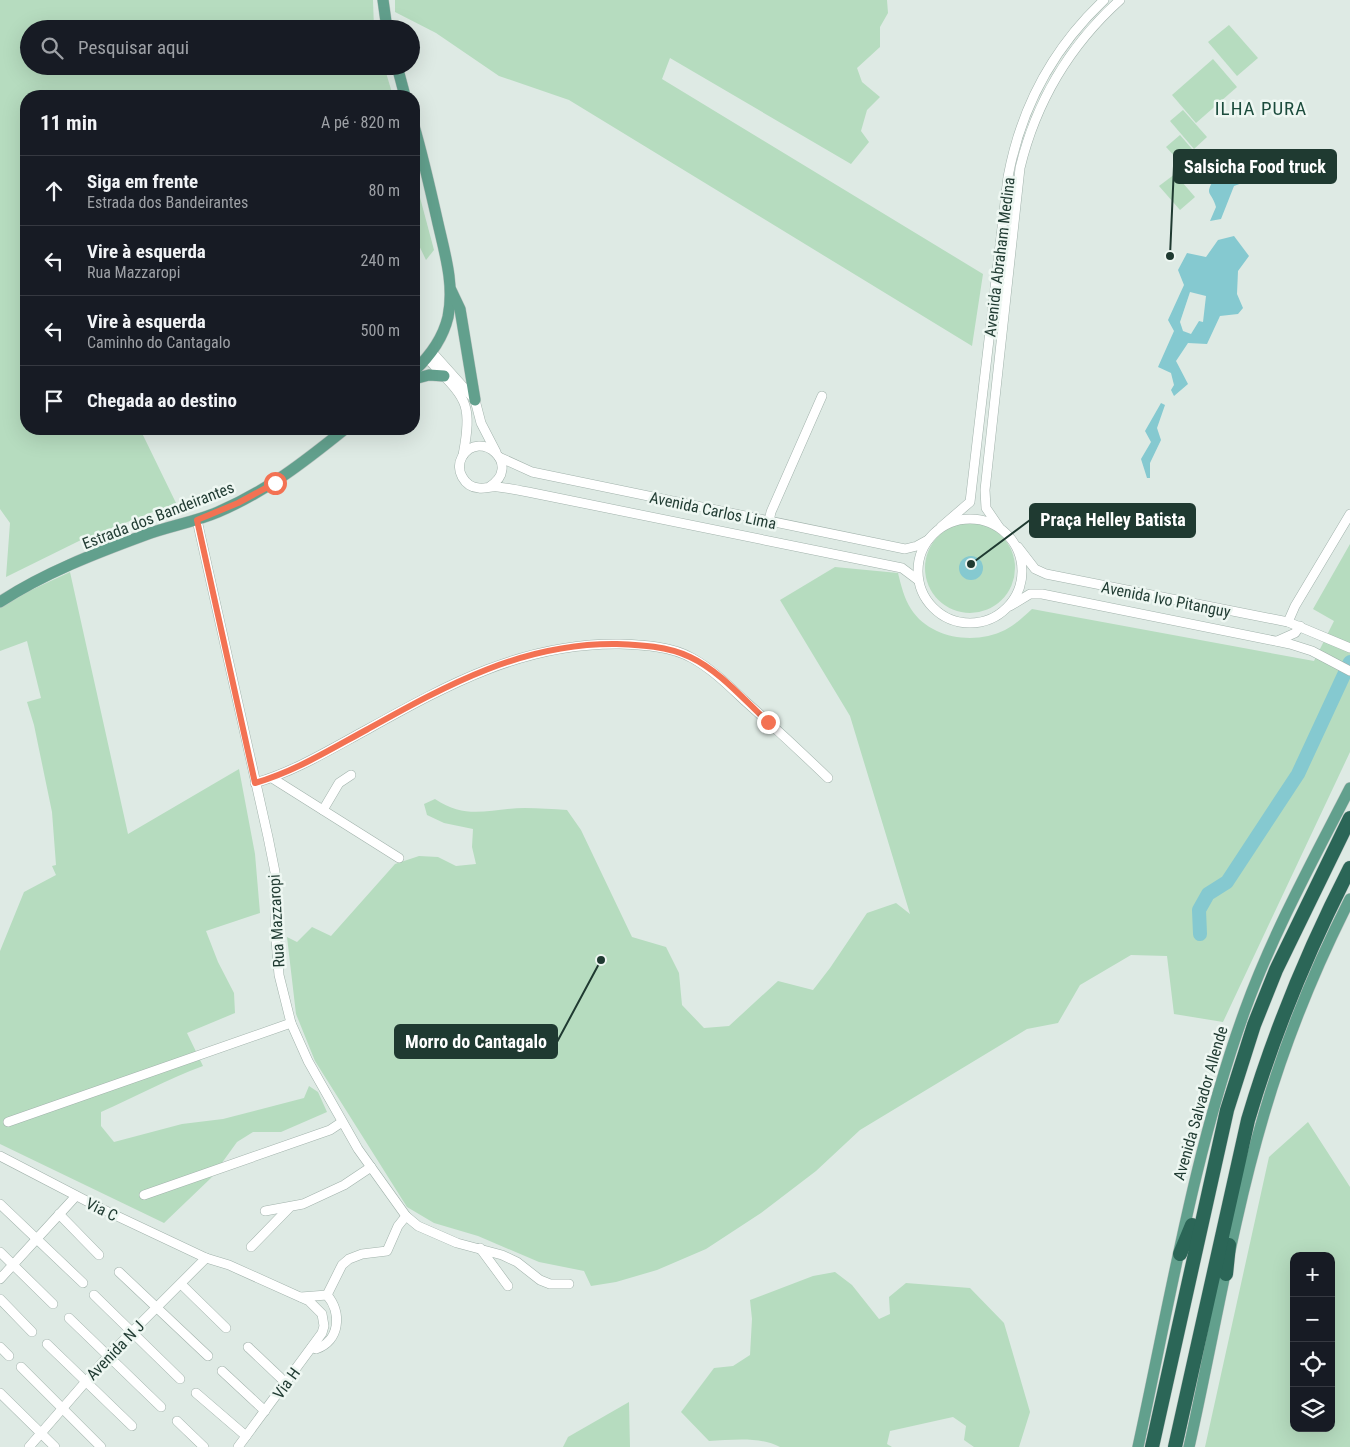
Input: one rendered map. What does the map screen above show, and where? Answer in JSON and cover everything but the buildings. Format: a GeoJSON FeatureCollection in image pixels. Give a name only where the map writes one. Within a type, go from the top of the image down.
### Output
{"type":"FeatureCollection","features":[{"type":"Feature","properties":{"kind":"highway","name":"Avenida Salvador Allende"},"geometry":{"type":"LineString","coordinates":[[1152,1447],[1217,1146],[1254,1025],[1276,970],[1350,818]]}},
{"type":"Feature","properties":{"kind":"highway"},"geometry":{"type":"LineString","coordinates":[[1175,1447],[1248,1120],[1262,1072],[1290,995],[1350,868]]}},
{"type":"Feature","properties":{"kind":"highway"},"geometry":{"type":"LineString","coordinates":[[1226,1274],[1226,1259],[1250,1129],[1248,1120]]}},
{"type":"Feature","properties":{"kind":"highway"},"geometry":{"type":"LineString","coordinates":[[1180,1254],[1189,1237],[1212,1152],[1217,1146]]}},
{"type":"Feature","properties":{"kind":"main road"},"geometry":{"type":"LineString","coordinates":[[383,0],[386,20]]}},
{"type":"Feature","properties":{"kind":"main road"},"geometry":{"type":"LineString","coordinates":[[399,75],[403,90]]}},
{"type":"Feature","properties":{"kind":"main road"},"geometry":{"type":"LineString","coordinates":[[420,151],[441,237],[450,289],[448,318],[430,355],[420,365]]}},
{"type":"Feature","properties":{"kind":"main road"},"geometry":{"type":"LineString","coordinates":[[450,289],[460,310],[475,400]]}},
{"type":"Feature","properties":{"kind":"main road"},"geometry":{"type":"LineString","coordinates":[[420,377],[429,375],[444,376]]}},
{"type":"Feature","properties":{"kind":"main road","name":"Estrada dos Bandeirantes"},"geometry":{"type":"LineString","coordinates":[[0,602],[28,586],[84,560],[145,535],[197,520],[238,503],[275,483],[337,435]]}},
{"type":"Feature","properties":{"kind":"main road","name":"Avenida Salvador Allende"},"geometry":{"type":"LineString","coordinates":[[1138,1447],[1202,1152],[1246,1008],[1284,919],[1350,788]]}},
{"type":"Feature","properties":{"kind":"main road"},"geometry":{"type":"LineString","coordinates":[[1190,1447],[1255,1146],[1281,1060],[1307,991],[1350,899]]}},
{"type":"Feature","properties":{"kind":"street","name":"Avenida Abraham Medina"},"geometry":{"type":"LineString","coordinates":[[941,527],[970,502],[1008,178],[1016,142],[1031,97],[1052,60],[1077,25],[1104,0]]}},
{"type":"Feature","properties":{"kind":"street","name":"Avenida Abraham Medina"},"geometry":{"type":"LineString","coordinates":[[999,527],[986,508],[985,490],[1020,168],[1028,138],[1047,90],[1066,60],[1086,34],[1120,0]]}},
{"type":"Feature","properties":{"kind":"street"},"geometry":{"type":"LineString","coordinates":[[430,355],[475,400],[481,423],[502,464],[498,480],[489,487]]}},
{"type":"Feature","properties":{"kind":"street","name":"Avenida Carlos Lima"},"geometry":{"type":"LineString","coordinates":[[430,355],[460,395],[468,413],[460,470],[466,482],[479,488],[489,487],[528,492],[902,568],[918,580]]}},
{"type":"Feature","properties":{"kind":"street"},"geometry":{"type":"LineString","coordinates":[[769,522],[770,512],[822,396]]}},
{"type":"Feature","properties":{"kind":"street","name":"Avenida Carlos Lima"},"geometry":{"type":"LineString","coordinates":[[463,456],[467,451],[480,446],[532,472],[905,549],[917,546],[928,540]]}},
{"type":"Feature","properties":{"kind":"street"},"geometry":{"type":"LineString","coordinates":[[1288,622],[1295,606],[1350,514]]}},
{"type":"Feature","properties":{"kind":"street"},"geometry":{"type":"LineString","coordinates":[[968,518],[980,519],[999,527],[1011,537],[1022,559],[1022,583],[1010,606],[998,615],[985,621],[970,624],[956,622],[942,616],[931,606],[923,594],[918,580],[921,552],[928,540],[941,527],[968,518]]}},
{"type":"Feature","properties":{"kind":"street","name":"Rua Mazzaropi"},"geometry":{"type":"LineString","coordinates":[[197,520],[275,872],[275,928],[279,975],[291,1023],[308,1061],[342,1122],[406,1216],[429,1232],[457,1243],[480,1247],[517,1262],[540,1280],[550,1284],[569,1284]]}},
{"type":"Feature","properties":{"kind":"street","name":"Avenida Ivo Pitanguy"},"geometry":{"type":"LineString","coordinates":[[1018,548],[1035,569],[1046,574],[1288,622],[1350,648]]}},
{"type":"Feature","properties":{"kind":"street","name":"Avenida Ivo Pitanguy"},"geometry":{"type":"LineString","coordinates":[[1010,606],[1036,593],[1277,641],[1312,651],[1350,671]]}},
{"type":"Feature","properties":{"kind":"street"},"geometry":{"type":"LineString","coordinates":[[1277,641],[1295,633],[1300,626]]}},
{"type":"Feature","properties":{"kind":"street"},"geometry":{"type":"LineString","coordinates":[[255,783],[272,778],[316,759],[368,729],[486,668],[534,653],[599,644],[636,645],[672,650],[698,661],[718,675],[828,778]]}},
{"type":"Feature","properties":{"kind":"street"},"geometry":{"type":"LineString","coordinates":[[323,810],[339,783],[351,775]]}},
{"type":"Feature","properties":{"kind":"street"},"geometry":{"type":"LineString","coordinates":[[272,778],[399,858]]}},
{"type":"Feature","properties":{"kind":"street"},"geometry":{"type":"LineString","coordinates":[[8,1122],[291,1023]]}},
{"type":"Feature","properties":{"kind":"street"},"geometry":{"type":"LineString","coordinates":[[144,1195],[330,1130],[342,1122]]}},
{"type":"Feature","properties":{"kind":"street","name":"Via C"},"geometry":{"type":"LineString","coordinates":[[0,1156],[76,1196],[206,1258],[229,1265],[301,1297]]}},
{"type":"Feature","properties":{"kind":"street"},"geometry":{"type":"LineString","coordinates":[[265,1211],[289,1208],[323,1196],[372,1167]]}},
{"type":"Feature","properties":{"kind":"street"},"geometry":{"type":"LineString","coordinates":[[0,1279],[76,1196]]}},
{"type":"Feature","properties":{"kind":"street"},"geometry":{"type":"LineString","coordinates":[[0,1204],[83,1283]]}},
{"type":"Feature","properties":{"kind":"street"},"geometry":{"type":"LineString","coordinates":[[251,1246],[289,1208]]}},
{"type":"Feature","properties":{"kind":"street"},"geometry":{"type":"LineString","coordinates":[[59,1214],[99,1255]]}},
{"type":"Feature","properties":{"kind":"street"},"geometry":{"type":"LineString","coordinates":[[327,1295],[342,1265],[349,1259],[362,1254],[387,1251],[398,1226],[406,1216]]}},
{"type":"Feature","properties":{"kind":"street"},"geometry":{"type":"LineString","coordinates":[[480,1247],[508,1286]]}},
{"type":"Feature","properties":{"kind":"street"},"geometry":{"type":"LineString","coordinates":[[0,1252],[53,1304]]}},
{"type":"Feature","properties":{"kind":"street","name":"Avenida N J"},"geometry":{"type":"LineString","coordinates":[[29,1447],[40,1432],[108,1356],[206,1258]]}},
{"type":"Feature","properties":{"kind":"street"},"geometry":{"type":"LineString","coordinates":[[119,1272],[208,1356]]}},
{"type":"Feature","properties":{"kind":"street"},"geometry":{"type":"LineString","coordinates":[[181,1284],[226,1328]]}},
{"type":"Feature","properties":{"kind":"street"},"geometry":{"type":"LineString","coordinates":[[94,1295],[180,1379]]}},
{"type":"Feature","properties":{"kind":"street"},"geometry":{"type":"LineString","coordinates":[[301,1297],[327,1295]]}},
{"type":"Feature","properties":{"kind":"street"},"geometry":{"type":"LineString","coordinates":[[312,1347],[316,1350],[323,1347],[336,1332],[336,1307],[327,1295]]}},
{"type":"Feature","properties":{"kind":"street","name":"Via H"},"geometry":{"type":"LineString","coordinates":[[238,1447],[312,1347],[324,1326],[322,1314],[315,1305],[301,1297]]}},
{"type":"Feature","properties":{"kind":"street"},"geometry":{"type":"LineString","coordinates":[[0,1299],[32,1332]]}},
{"type":"Feature","properties":{"kind":"street"},"geometry":{"type":"LineString","coordinates":[[69,1318],[161,1408]]}},
{"type":"Feature","properties":{"kind":"street"},"geometry":{"type":"LineString","coordinates":[[47,1344],[132,1426]]}},
{"type":"Feature","properties":{"kind":"street"},"geometry":{"type":"LineString","coordinates":[[0,1347],[9,1356]]}},
{"type":"Feature","properties":{"kind":"street"},"geometry":{"type":"LineString","coordinates":[[248,1347],[286,1383]]}},
{"type":"Feature","properties":{"kind":"street"},"geometry":{"type":"LineString","coordinates":[[21,1367],[101,1447]]}},
{"type":"Feature","properties":{"kind":"street"},"geometry":{"type":"LineString","coordinates":[[222,1371],[265,1411]]}},
{"type":"Feature","properties":{"kind":"street"},"geometry":{"type":"LineString","coordinates":[[0,1393],[55,1447]]}},
{"type":"Feature","properties":{"kind":"street"},"geometry":{"type":"LineString","coordinates":[[196,1393],[246,1436]]}},
{"type":"Feature","properties":{"kind":"street"},"geometry":{"type":"LineString","coordinates":[[177,1421],[204,1447]]}},
{"type":"Feature","properties":{"kind":"green space"},"geometry":{"type":"Polygon","coordinates":[[[0,0],[373,0],[374,20],[20,20],[20,75],[387,75],[391,90],[20,90],[20,435],[143,435],[176,503],[81,540],[6,577],[10,523],[0,509],[0,0]]]}},
{"type":"Feature","properties":{"kind":"green space"},"geometry":{"type":"Polygon","coordinates":[[[395,0],[887,0],[888,13],[880,27],[880,47],[857,68],[862,82],[880,97],[867,110],[861,131],[869,142],[851,164],[670,58],[662,79],[983,274],[972,346],[569,100],[499,76],[436,33],[420,25],[420,20],[411,20],[395,12],[395,0]]]}},
{"type":"Feature","properties":{"kind":"green space"},"geometry":{"type":"Polygon","coordinates":[[[1229,25],[1258,58],[1237,76],[1208,42],[1229,25]]]}},
{"type":"Feature","properties":{"kind":"green space"},"geometry":{"type":"Polygon","coordinates":[[[1213,59],[1237,87],[1196,123],[1172,95],[1213,59]]]}},
{"type":"Feature","properties":{"kind":"green space"},"geometry":{"type":"Polygon","coordinates":[[[1183,110],[1207,137],[1194,149],[1170,121],[1183,110]]]}},
{"type":"Feature","properties":{"kind":"green space"},"geometry":{"type":"Polygon","coordinates":[[[1180,135],[1204,163],[1191,174],[1166,147],[1180,135]]]}},
{"type":"Feature","properties":{"kind":"green space"},"geometry":{"type":"Polygon","coordinates":[[[1175,174],[1195,197],[1180,210],[1159,186],[1175,174]]]}},
{"type":"Feature","properties":{"kind":"green space"},"geometry":{"type":"Polygon","coordinates":[[[420,198],[434,250],[426,260],[420,248],[420,198]]]}},
{"type":"Feature","properties":{"kind":"green space"},"geometry":{"type":"Polygon","coordinates":[[[970,523],[987,527],[1002,536],[1011,551],[1015,568],[1011,585],[1002,600],[987,609],[970,613],[953,609],[938,600],[929,585],[925,568],[929,551],[938,536],[953,527],[970,523]]]}},
{"type":"Feature","properties":{"kind":"green space"},"geometry":{"type":"Polygon","coordinates":[[[1350,544],[1350,752],[1223,1022],[1174,1014],[1167,956],[1131,955],[1080,985],[1058,1023],[1027,1029],[860,1130],[816,1171],[761,1213],[706,1249],[657,1270],[616,1282],[591,1286],[584,1271],[539,1262],[478,1236],[434,1223],[407,1207],[315,1061],[296,1014],[287,937],[297,942],[312,927],[331,936],[395,864],[419,856],[438,857],[456,866],[476,864],[472,847],[473,829],[444,823],[427,815],[424,804],[435,799],[447,806],[469,812],[525,808],[567,810],[581,830],[632,937],[666,947],[679,973],[682,1005],[704,1028],[729,1026],[778,981],[813,990],[867,913],[896,903],[910,914],[850,716],[780,600],[835,567],[898,573],[906,600],[919,619],[941,633],[954,636],[967,638],[993,635],[1012,626],[1032,609],[1314,661],[1334,621],[1313,609],[1350,544]]]}},
{"type":"Feature","properties":{"kind":"green space"},"geometry":{"type":"Polygon","coordinates":[[[70,572],[128,834],[239,769],[255,854],[260,913],[206,931],[218,962],[234,993],[235,1013],[187,1033],[203,1066],[101,1112],[101,1126],[114,1142],[182,1124],[223,1119],[304,1098],[309,1086],[318,1092],[327,1112],[281,1132],[253,1132],[237,1142],[211,1178],[164,1223],[0,1144],[0,951],[24,892],[56,875],[52,866],[56,865],[52,812],[34,725],[27,702],[41,698],[27,641],[0,651],[0,608],[29,591],[70,572]]]}},
{"type":"Feature","properties":{"kind":"green space"},"geometry":{"type":"Polygon","coordinates":[[[1308,1122],[1350,1187],[1350,1447],[1205,1447],[1269,1157],[1308,1122]]]}},
{"type":"Feature","properties":{"kind":"green space"},"geometry":{"type":"Polygon","coordinates":[[[835,1272],[852,1285],[879,1319],[890,1314],[889,1297],[906,1283],[970,1288],[1004,1323],[1030,1412],[1019,1447],[974,1447],[964,1440],[966,1426],[953,1417],[890,1431],[887,1444],[892,1447],[780,1447],[754,1440],[709,1441],[681,1412],[714,1368],[733,1366],[750,1355],[752,1319],[750,1300],[813,1276],[835,1272]]]}},
{"type":"Feature","properties":{"kind":"green space"},"geometry":{"type":"Polygon","coordinates":[[[629,1402],[630,1447],[563,1447],[568,1437],[629,1402]]]}},
{"type":"Feature","properties":{"kind":"water"},"geometry":{"type":"Polygon","coordinates":[[[1233,165],[1247,176],[1248,181],[1234,186],[1221,219],[1210,221],[1216,207],[1209,191],[1210,188],[1215,178],[1224,178],[1233,165]]]}},
{"type":"Feature","properties":{"kind":"water"},"geometry":{"type":"Polygon","coordinates":[[[1234,236],[1249,256],[1238,271],[1237,294],[1243,308],[1238,314],[1220,316],[1207,344],[1188,343],[1176,361],[1188,384],[1174,396],[1171,390],[1174,385],[1171,373],[1158,367],[1174,331],[1168,320],[1184,285],[1178,270],[1187,253],[1206,257],[1218,240],[1234,236]],[[1190,292],[1180,322],[1183,331],[1191,334],[1199,321],[1203,322],[1206,296],[1190,292]]]}},
{"type":"Feature","properties":{"kind":"water"},"geometry":{"type":"Polygon","coordinates":[[[1161,403],[1165,405],[1157,428],[1161,440],[1150,463],[1150,478],[1147,478],[1141,459],[1151,442],[1145,431],[1161,403]]]}},
{"type":"Feature","properties":{"kind":"water"},"geometry":{"type":"Polygon","coordinates":[[[971,556],[980,559],[983,568],[980,577],[971,580],[962,577],[959,568],[962,559],[971,556]]]}},
{"type":"Feature","properties":{"kind":"waterway"},"geometry":{"type":"LineString","coordinates":[[1200,934],[1199,910],[1208,894],[1227,882],[1298,774],[1350,662]]}},
{"type":"Feature","properties":{"kind":"place","name":"Salsicha Food truck"},"geometry":{"type":"Point","coordinates":[1170,256]}},
{"type":"Feature","properties":{"kind":"place","name":"Praça Helley Batista"},"geometry":{"type":"Point","coordinates":[971,564]}},
{"type":"Feature","properties":{"kind":"place","name":"Morro do Cantagalo"},"geometry":{"type":"Point","coordinates":[601,960]}},
{"type":"Feature","properties":{"kind":"district","name":"ILHA PURA"},"geometry":{"type":"Point","coordinates":[1261,108]}},
{"type":"Feature","properties":{"kind":"route"},"geometry":{"type":"LineString","coordinates":[[275,483],[257,494],[197,520],[202,550],[255,783],[272,778],[316,759],[368,729],[486,668],[534,653],[568,647],[599,644],[636,645],[672,650],[690,657],[718,675],[768,722]]}}]}
